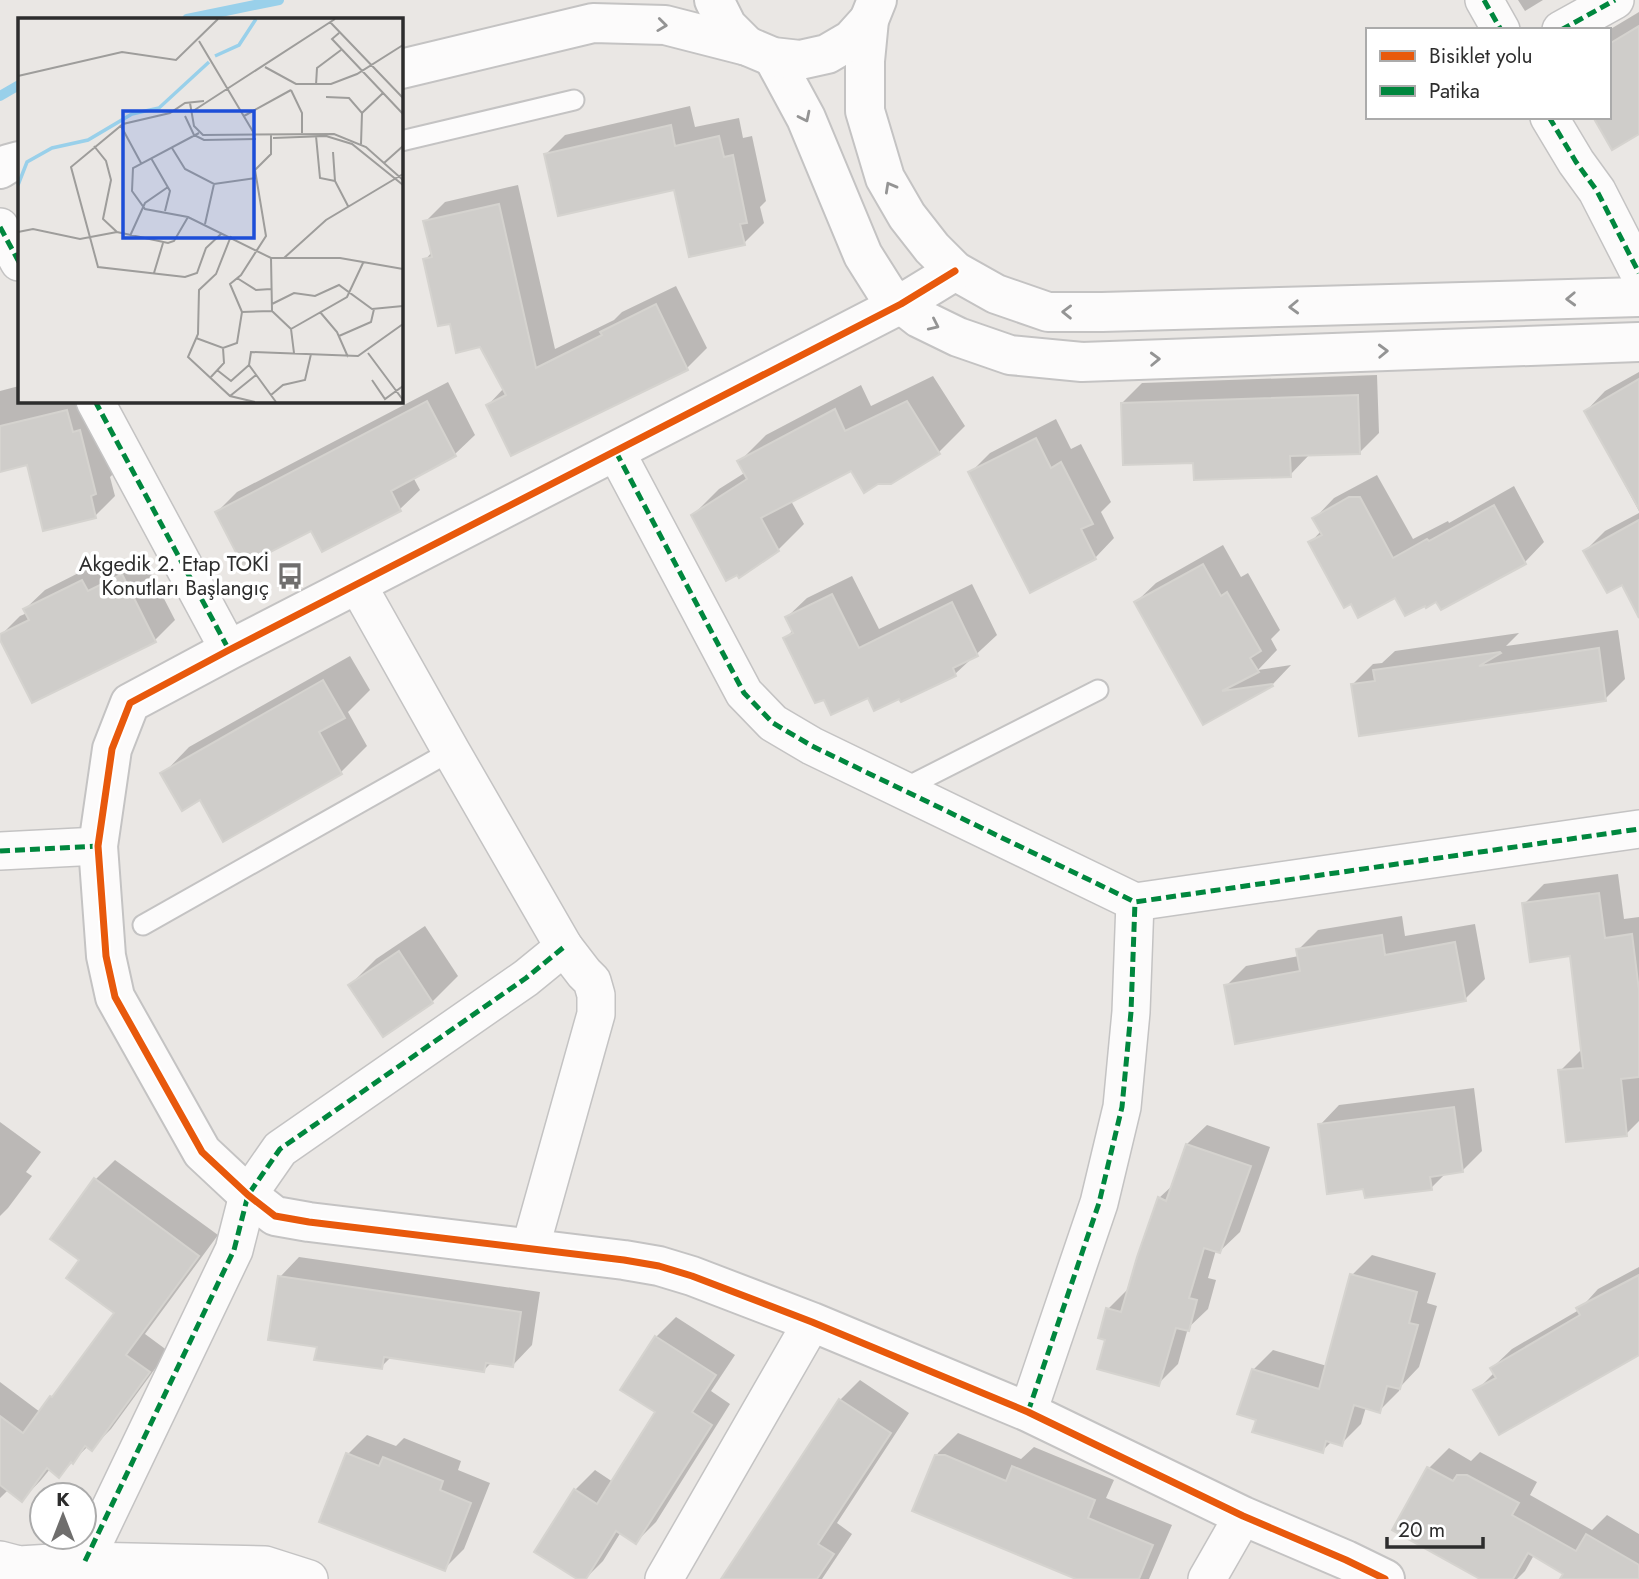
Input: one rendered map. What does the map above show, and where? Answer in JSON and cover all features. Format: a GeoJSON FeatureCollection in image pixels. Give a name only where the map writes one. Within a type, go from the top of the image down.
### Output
{"type":"FeatureCollection","features":[{"type":"Feature","properties":{"kind":"street"},"geometry":{"type":"LineString","coordinates":[[593,23],[633,0]]}},
{"type":"Feature","properties":{"kind":"street"},"geometry":{"type":"LineString","coordinates":[[714,0],[727,26],[760,51],[806,118],[863,255],[887,293],[919,318],[958,337],[1010,355],[1082,362],[1639,342]]}},
{"type":"Feature","properties":{"kind":"street"},"geometry":{"type":"LineString","coordinates":[[1484,0],[1500,28]]}},
{"type":"Feature","properties":{"kind":"street"},"geometry":{"type":"LineString","coordinates":[[1565,28],[1615,0]]}},
{"type":"Feature","properties":{"kind":"street"},"geometry":{"type":"LineString","coordinates":[[402,69],[593,23],[666,25],[800,60],[827,54],[851,40],[873,10]]}},
{"type":"Feature","properties":{"kind":"street"},"geometry":{"type":"LineString","coordinates":[[873,10],[866,61],[866,111],[885,178],[907,216],[932,248],[955,271],[996,294],[1048,312],[1639,297]]}},
{"type":"Feature","properties":{"kind":"street"},"geometry":{"type":"LineString","coordinates":[[1550,119],[1597,191],[1639,273]]}},
{"type":"Feature","properties":{"kind":"street"},"geometry":{"type":"LineString","coordinates":[[0,169],[8,163],[18,161]]}},
{"type":"Feature","properties":{"kind":"street"},"geometry":{"type":"LineString","coordinates":[[955,271],[901,304],[130,703],[112,749],[98,846],[106,956],[115,997],[202,1152],[275,1216],[659,1266],[812,1322],[1028,1412],[1243,1516],[1340,1570],[1385,1579]]}},
{"type":"Feature","properties":{"kind":"street"},"geometry":{"type":"LineString","coordinates":[[95,402],[229,650]]}},
{"type":"Feature","properties":{"kind":"street"},"geometry":{"type":"LineString","coordinates":[[616,452],[744,693],[774,723],[812,746],[1135,902],[1639,829]]}},
{"type":"Feature","properties":{"kind":"street"},"geometry":{"type":"LineString","coordinates":[[357,584],[564,947],[592,981],[596,995],[596,1014],[530,1249]]}},
{"type":"Feature","properties":{"kind":"street"},"geometry":{"type":"LineString","coordinates":[[0,851],[98,846]]}},
{"type":"Feature","properties":{"kind":"street"},"geometry":{"type":"LineString","coordinates":[[1028,1412],[1098,1203],[1122,1107],[1131,1012],[1135,902]]}},
{"type":"Feature","properties":{"kind":"street"},"geometry":{"type":"LineString","coordinates":[[85,1561],[234,1250],[248,1195],[280,1149],[526,978],[564,947]]}},
{"type":"Feature","properties":{"kind":"street"},"geometry":{"type":"LineString","coordinates":[[664,1579],[812,1322]]}},
{"type":"Feature","properties":{"kind":"street"},"geometry":{"type":"LineString","coordinates":[[1206,1579],[1243,1516]]}},
{"type":"Feature","properties":{"kind":"street"},"geometry":{"type":"LineString","coordinates":[[0,1560],[19,1566],[85,1561],[265,1565],[309,1579]]}},
{"type":"Feature","properties":{"kind":"lane"},"geometry":{"type":"LineString","coordinates":[[402,141],[574,100]]}},
{"type":"Feature","properties":{"kind":"lane"},"geometry":{"type":"LineString","coordinates":[[903,789],[1098,690]]}},
{"type":"Feature","properties":{"kind":"lane"},"geometry":{"type":"LineString","coordinates":[[143,925],[451,751]]}},
{"type":"Feature","properties":{"kind":"building"},"geometry":{"type":"Polygon","coordinates":[[[1639,26],[1639,134],[1612,150],[1594,119],[1611,119],[1611,43],[1639,26]]]}},
{"type":"Feature","properties":{"kind":"building"},"geometry":{"type":"Polygon","coordinates":[[[671,125],[675,146],[719,136],[724,157],[733,155],[747,223],[740,224],[745,245],[689,257],[674,190],[558,216],[544,154],[671,125]]]}},
{"type":"Feature","properties":{"kind":"building"},"geometry":{"type":"Polygon","coordinates":[[[499,204],[536,368],[656,304],[688,370],[511,456],[486,405],[506,395],[480,347],[456,353],[450,324],[438,326],[423,259],[432,257],[423,221],[499,204]]]}},
{"type":"Feature","properties":{"kind":"building"},"geometry":{"type":"Polygon","coordinates":[[[1639,379],[1639,509],[1584,411],[1639,379]]]}},
{"type":"Feature","properties":{"kind":"building"},"geometry":{"type":"Polygon","coordinates":[[[1358,395],[1360,454],[1290,456],[1291,477],[1194,480],[1193,463],[1123,465],[1121,403],[1358,395]]]}},
{"type":"Feature","properties":{"kind":"building"},"geometry":{"type":"Polygon","coordinates":[[[427,401],[456,456],[391,491],[401,511],[322,552],[311,531],[243,566],[215,512],[427,401]]]}},
{"type":"Feature","properties":{"kind":"building"},"geometry":{"type":"Polygon","coordinates":[[[907,401],[940,454],[891,484],[878,484],[864,493],[851,471],[761,518],[779,551],[739,578],[737,575],[726,581],[691,515],[747,479],[737,461],[835,409],[845,431],[907,401]]]}},
{"type":"Feature","properties":{"kind":"building"},"geometry":{"type":"Polygon","coordinates":[[[67,410],[73,432],[80,430],[96,494],[91,496],[96,518],[43,531],[27,465],[0,472],[0,426],[67,410]]]}},
{"type":"Feature","properties":{"kind":"building"},"geometry":{"type":"Polygon","coordinates":[[[1036,438],[1051,468],[1061,462],[1093,524],[1081,529],[1096,559],[1030,593],[968,472],[1036,438]]]}},
{"type":"Feature","properties":{"kind":"building"},"geometry":{"type":"Polygon","coordinates":[[[1349,497],[1360,497],[1393,558],[1494,505],[1526,564],[1441,610],[1436,602],[1405,616],[1395,598],[1358,618],[1351,604],[1344,608],[1308,542],[1322,535],[1312,518],[1349,497]]]}},
{"type":"Feature","properties":{"kind":"building"},"geometry":{"type":"Polygon","coordinates":[[[1639,520],[1639,618],[1622,585],[1607,593],[1583,551],[1639,520]]]}},
{"type":"Feature","properties":{"kind":"building"},"geometry":{"type":"Polygon","coordinates":[[[1203,564],[1221,596],[1227,592],[1261,651],[1250,658],[1259,672],[1222,691],[1273,686],[1203,725],[1134,602],[1203,564]]]}},
{"type":"Feature","properties":{"kind":"building"},"geometry":{"type":"Polygon","coordinates":[[[122,574],[156,642],[32,703],[0,640],[0,634],[29,620],[23,609],[82,580],[88,591],[122,574]]]}},
{"type":"Feature","properties":{"kind":"building"},"geometry":{"type":"Polygon","coordinates":[[[832,594],[859,648],[952,602],[978,656],[953,668],[956,676],[901,702],[899,699],[874,711],[868,698],[831,715],[824,700],[815,703],[783,638],[793,633],[785,617],[832,594]]]}},
{"type":"Feature","properties":{"kind":"building"},"geometry":{"type":"Polygon","coordinates":[[[1599,648],[1606,701],[1359,736],[1351,684],[1375,681],[1373,670],[1501,653],[1479,666],[1599,648]]]}},
{"type":"Feature","properties":{"kind":"building"},"geometry":{"type":"Polygon","coordinates":[[[323,680],[345,718],[319,732],[342,774],[223,842],[200,800],[182,811],[160,773],[323,680]]]}},
{"type":"Feature","properties":{"kind":"building"},"geometry":{"type":"Polygon","coordinates":[[[1599,893],[1605,938],[1632,934],[1639,990],[1639,1077],[1621,1079],[1627,1136],[1566,1142],[1558,1070],[1583,1068],[1570,956],[1530,962],[1522,903],[1599,893]]]}},
{"type":"Feature","properties":{"kind":"building"},"geometry":{"type":"Polygon","coordinates":[[[1382,935],[1385,955],[1455,942],[1466,1001],[1235,1044],[1224,985],[1300,971],[1296,949],[1382,935]]]}},
{"type":"Feature","properties":{"kind":"building"},"geometry":{"type":"Polygon","coordinates":[[[399,951],[433,1003],[383,1037],[348,985],[399,951]]]}},
{"type":"Feature","properties":{"kind":"building"},"geometry":{"type":"Polygon","coordinates":[[[1454,1107],[1463,1172],[1430,1177],[1432,1190],[1365,1198],[1363,1189],[1327,1194],[1318,1124],[1454,1107]]]}},
{"type":"Feature","properties":{"kind":"building"},"geometry":{"type":"Polygon","coordinates":[[[1186,1144],[1251,1166],[1220,1253],[1204,1248],[1189,1298],[1197,1300],[1189,1331],[1176,1328],[1159,1386],[1097,1369],[1105,1340],[1098,1338],[1106,1308],[1121,1312],[1158,1197],[1166,1201],[1186,1144]]]}},
{"type":"Feature","properties":{"kind":"building"},"geometry":{"type":"Polygon","coordinates":[[[94,1178],[199,1256],[126,1355],[150,1372],[92,1451],[85,1446],[59,1478],[47,1468],[37,1481],[28,1481],[28,1494],[22,1502],[0,1485],[0,1416],[23,1433],[114,1313],[66,1278],[79,1260],[50,1239],[94,1178]]]}},
{"type":"Feature","properties":{"kind":"building"},"geometry":{"type":"Polygon","coordinates":[[[1350,1274],[1417,1292],[1409,1323],[1418,1325],[1400,1389],[1387,1386],[1380,1413],[1354,1405],[1342,1446],[1326,1441],[1323,1453],[1252,1432],[1256,1420],[1237,1414],[1252,1369],[1319,1389],[1350,1274]]]}},
{"type":"Feature","properties":{"kind":"building"},"geometry":{"type":"Polygon","coordinates":[[[1639,1275],[1639,1355],[1499,1435],[1473,1390],[1496,1378],[1490,1368],[1580,1315],[1576,1308],[1639,1275]]]}},
{"type":"Feature","properties":{"kind":"building"},"geometry":{"type":"Polygon","coordinates":[[[278,1276],[521,1312],[513,1367],[486,1363],[484,1372],[384,1357],[382,1369],[314,1360],[317,1347],[268,1340],[278,1276]]]}},
{"type":"Feature","properties":{"kind":"building"},"geometry":{"type":"Polygon","coordinates":[[[655,1336],[716,1375],[692,1412],[712,1425],[636,1544],[616,1531],[586,1579],[577,1579],[534,1552],[574,1489],[597,1504],[655,1412],[620,1390],[655,1336]]]}},
{"type":"Feature","properties":{"kind":"building"},"geometry":{"type":"Polygon","coordinates":[[[839,1399],[891,1433],[818,1544],[834,1554],[817,1579],[721,1579],[839,1399]]]}},
{"type":"Feature","properties":{"kind":"building"},"geometry":{"type":"Polygon","coordinates":[[[346,1453],[379,1466],[383,1457],[443,1481],[440,1490],[471,1503],[445,1571],[319,1522],[346,1453]]]}},
{"type":"Feature","properties":{"kind":"building"},"geometry":{"type":"Polygon","coordinates":[[[935,1455],[945,1455],[1006,1481],[1012,1466],[1095,1500],[1088,1518],[1153,1545],[1139,1579],[1076,1579],[912,1511],[935,1455]]]}},
{"type":"Feature","properties":{"kind":"building"},"geometry":{"type":"Polygon","coordinates":[[[1427,1467],[1453,1481],[1457,1475],[1467,1475],[1519,1503],[1512,1515],[1576,1551],[1586,1534],[1639,1565],[1639,1579],[1560,1579],[1563,1574],[1528,1553],[1513,1579],[1480,1579],[1392,1530],[1427,1467]]]}},
{"type":"Feature","properties":{"kind":"waterway"},"geometry":{"type":"LineString","coordinates":[[192,18],[279,0]]}},
{"type":"Feature","properties":{"kind":"waterway"},"geometry":{"type":"LineString","coordinates":[[0,96],[18,86]]}},
{"type":"Feature","properties":{"kind":"marked path"},"geometry":{"type":"LineString","coordinates":[[1484,0],[1500,28]]}},
{"type":"Feature","properties":{"kind":"marked path"},"geometry":{"type":"LineString","coordinates":[[1565,28],[1615,0]]}},
{"type":"Feature","properties":{"kind":"marked path"},"geometry":{"type":"LineString","coordinates":[[1550,119],[1597,191],[1639,273]]}},
{"type":"Feature","properties":{"kind":"marked path"},"geometry":{"type":"LineString","coordinates":[[0,227],[18,260]]}},
{"type":"Feature","properties":{"kind":"marked path"},"geometry":{"type":"LineString","coordinates":[[96,402],[229,650]]}},
{"type":"Feature","properties":{"kind":"marked path"},"geometry":{"type":"LineString","coordinates":[[616,452],[744,693],[773,723],[812,746],[1135,902],[1639,829]]}},
{"type":"Feature","properties":{"kind":"marked path"},"geometry":{"type":"LineString","coordinates":[[0,851],[98,846]]}},
{"type":"Feature","properties":{"kind":"marked path"},"geometry":{"type":"LineString","coordinates":[[1028,1412],[1099,1203],[1122,1107],[1131,1012],[1135,902]]}},
{"type":"Feature","properties":{"kind":"marked path"},"geometry":{"type":"LineString","coordinates":[[85,1561],[234,1250],[248,1195],[280,1149],[526,978],[564,947]]}},
{"type":"Feature","properties":{"kind":"cycle path"},"geometry":{"type":"LineString","coordinates":[[955,271],[901,304],[130,703],[112,749],[98,846],[106,956],[115,997],[202,1152],[275,1216],[624,1260],[659,1266],[692,1276],[812,1322],[1028,1412],[1243,1516],[1385,1579]]}},
{"type":"Feature","properties":{"kind":"place","name":"Akgedik 2. Etap TOKİ Konutları Başlangıç"},"geometry":{"type":"Point","coordinates":[290,576]}}]}
